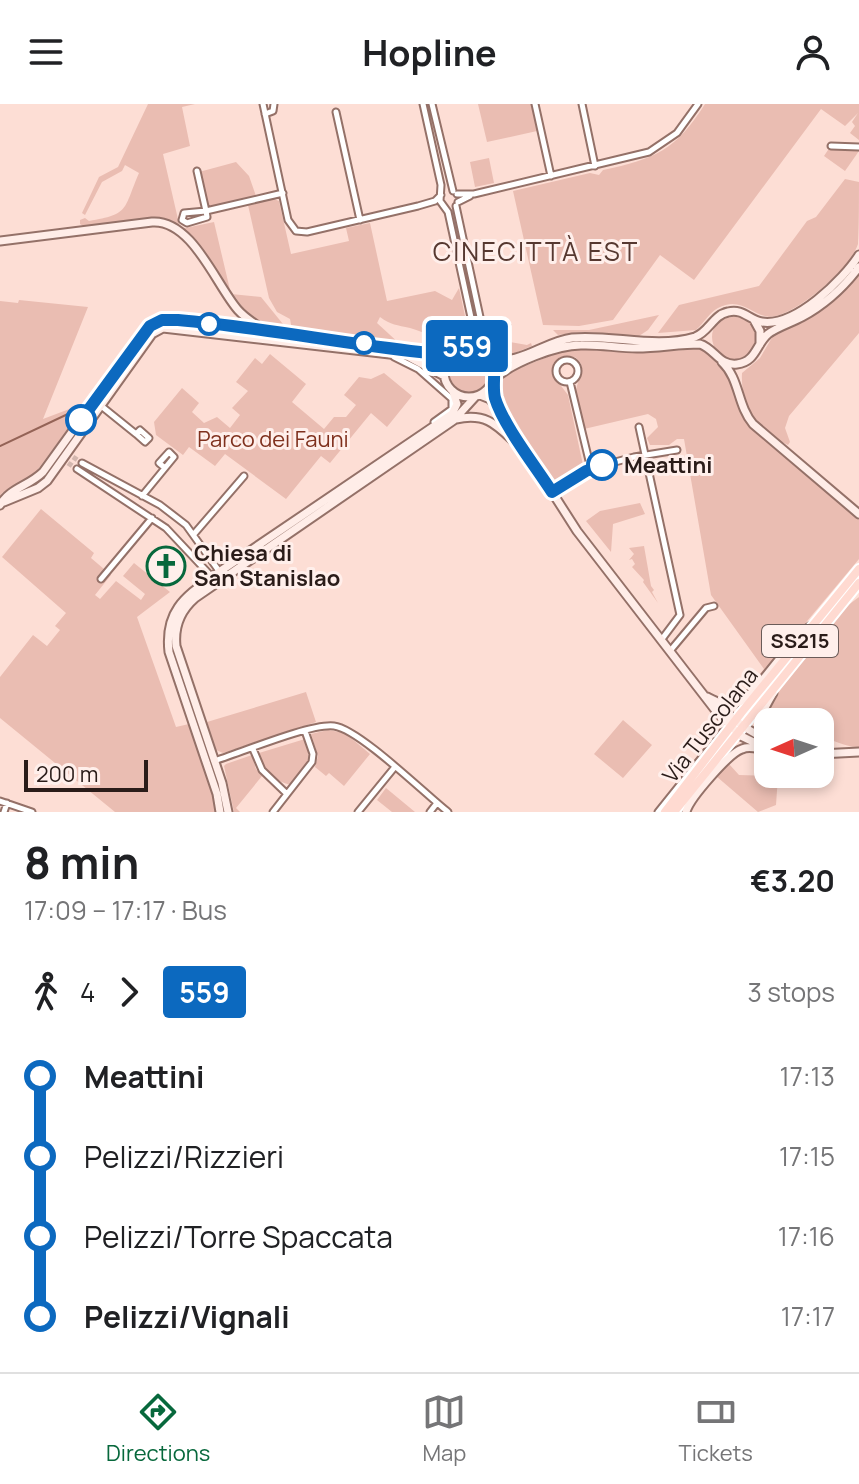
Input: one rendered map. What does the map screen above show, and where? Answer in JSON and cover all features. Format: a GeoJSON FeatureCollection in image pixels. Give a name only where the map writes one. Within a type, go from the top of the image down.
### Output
{"type":"FeatureCollection","features":[{"type":"Feature","properties":{"kind":"main road","name":"Via Tuscolana"},"geometry":{"type":"LineString","coordinates":[[665,812],[729,725],[859,569]]}},
{"type":"Feature","properties":{"kind":"main road","name":"Via Tuscolana"},"geometry":{"type":"LineString","coordinates":[[674,812],[859,583]]}},
{"type":"Feature","properties":{"kind":"main road"},"geometry":{"type":"LineString","coordinates":[[834,613],[859,590]]}},
{"type":"Feature","properties":{"kind":"street"},"geometry":{"type":"LineString","coordinates":[[263,104],[291,226],[299,232],[421,205],[441,194],[474,194]]}},
{"type":"Feature","properties":{"kind":"street"},"geometry":{"type":"LineString","coordinates":[[265,114],[273,111],[274,104]]}},
{"type":"Feature","properties":{"kind":"street"},"geometry":{"type":"LineString","coordinates":[[423,104],[473,324],[471,333],[446,360],[444,376]]}},
{"type":"Feature","properties":{"kind":"street"},"geometry":{"type":"LineString","coordinates":[[432,104],[494,369],[499,409]]}},
{"type":"Feature","properties":{"kind":"street"},"geometry":{"type":"LineString","coordinates":[[535,104],[551,176]]}},
{"type":"Feature","properties":{"kind":"street"},"geometry":{"type":"LineString","coordinates":[[582,104],[595,166]]}},
{"type":"Feature","properties":{"kind":"street"},"geometry":{"type":"LineString","coordinates":[[421,205],[445,207],[474,194],[637,156],[660,147],[680,131],[698,104]]}},
{"type":"Feature","properties":{"kind":"street"},"geometry":{"type":"LineString","coordinates":[[336,112],[360,220]]}},
{"type":"Feature","properties":{"kind":"street"},"geometry":{"type":"LineString","coordinates":[[831,146],[859,147]]}},
{"type":"Feature","properties":{"kind":"street"},"geometry":{"type":"LineString","coordinates":[[197,171],[206,211],[205,219],[187,223],[182,220],[184,213],[206,211],[283,193]]}},
{"type":"Feature","properties":{"kind":"street"},"geometry":{"type":"LineString","coordinates":[[0,241],[165,222],[199,252],[242,314],[265,331]]}},
{"type":"Feature","properties":{"kind":"street"},"geometry":{"type":"LineString","coordinates":[[754,320],[775,322],[802,310],[834,285],[859,255]]}},
{"type":"Feature","properties":{"kind":"street"},"geometry":{"type":"LineString","coordinates":[[737,384],[739,371],[769,333],[826,301],[859,267]]}},
{"type":"Feature","properties":{"kind":"street"},"geometry":{"type":"LineString","coordinates":[[0,506],[9,498],[44,485],[147,328],[155,322],[178,320],[244,332],[265,331],[397,351],[456,350],[473,346],[489,356],[506,361],[570,339],[632,341],[695,337],[710,327],[717,317],[730,311],[747,314],[754,320],[760,331],[760,345]]}},
{"type":"Feature","properties":{"kind":"street"},"geometry":{"type":"LineString","coordinates":[[229,327],[242,314]]}},
{"type":"Feature","properties":{"kind":"street"},"geometry":{"type":"LineString","coordinates":[[242,314],[244,332]]}},
{"type":"Feature","properties":{"kind":"street"},"geometry":{"type":"LineString","coordinates":[[710,327],[710,350]]}},
{"type":"Feature","properties":{"kind":"street"},"geometry":{"type":"LineString","coordinates":[[98,403],[152,334],[159,329],[177,328],[244,332],[385,353],[412,365],[451,397],[453,405],[450,411],[218,577]]}},
{"type":"Feature","properties":{"kind":"street"},"geometry":{"type":"LineString","coordinates":[[228,812],[169,652],[168,635],[172,618],[181,602],[454,420],[493,379],[514,366],[573,345],[637,348],[698,344],[710,350],[733,374],[743,408],[753,424],[859,514]]}},
{"type":"Feature","properties":{"kind":"street"},"geometry":{"type":"LineString","coordinates":[[385,353],[397,351],[444,376],[457,404],[453,413],[402,446]]}},
{"type":"Feature","properties":{"kind":"street"},"geometry":{"type":"LineString","coordinates":[[563,361],[570,361],[578,368],[576,379],[570,382],[562,381],[557,376],[556,369],[563,361]]}},
{"type":"Feature","properties":{"kind":"street"},"geometry":{"type":"LineString","coordinates":[[720,361],[731,364],[746,362]]}},
{"type":"Feature","properties":{"kind":"street"},"geometry":{"type":"LineString","coordinates":[[427,376],[436,371]]}},
{"type":"Feature","properties":{"kind":"street"},"geometry":{"type":"LineString","coordinates":[[570,382],[591,469]]}},
{"type":"Feature","properties":{"kind":"street"},"geometry":{"type":"LineString","coordinates":[[453,392],[464,397],[490,399],[499,409],[577,531],[729,725],[754,743]]}},
{"type":"Feature","properties":{"kind":"street"},"geometry":{"type":"LineString","coordinates":[[98,403],[136,434]]}},
{"type":"Feature","properties":{"kind":"street"},"geometry":{"type":"LineString","coordinates":[[454,420],[472,416],[485,418],[529,455]]}},
{"type":"Feature","properties":{"kind":"street"},"geometry":{"type":"LineString","coordinates":[[639,427],[680,615],[692,624]]}},
{"type":"Feature","properties":{"kind":"street"},"geometry":{"type":"LineString","coordinates":[[552,492],[591,469],[677,450]]}},
{"type":"Feature","properties":{"kind":"street"},"geometry":{"type":"LineString","coordinates":[[82,463],[165,508],[194,534],[218,577]]}},
{"type":"Feature","properties":{"kind":"street"},"geometry":{"type":"LineString","coordinates":[[142,496],[165,468]]}},
{"type":"Feature","properties":{"kind":"street"},"geometry":{"type":"LineString","coordinates":[[77,469],[152,518],[218,577]]}},
{"type":"Feature","properties":{"kind":"street"},"geometry":{"type":"LineString","coordinates":[[194,534],[244,476]]}},
{"type":"Feature","properties":{"kind":"street"},"geometry":{"type":"LineString","coordinates":[[118,495],[123,487]]}},
{"type":"Feature","properties":{"kind":"street"},"geometry":{"type":"LineString","coordinates":[[101,579],[152,518]]}},
{"type":"Feature","properties":{"kind":"street"},"geometry":{"type":"LineString","coordinates":[[191,553],[202,545]]}},
{"type":"Feature","properties":{"kind":"street"},"geometry":{"type":"LineString","coordinates":[[670,651],[707,607],[714,606]]}},
{"type":"Feature","properties":{"kind":"street"},"geometry":{"type":"LineString","coordinates":[[662,639],[680,615]]}},
{"type":"Feature","properties":{"kind":"street","name":"Via Tuscolana"},"geometry":{"type":"LineString","coordinates":[[705,696],[724,704],[742,701],[800,634],[816,623]]}},
{"type":"Feature","properties":{"kind":"street"},"geometry":{"type":"LineString","coordinates":[[671,629],[680,639]]}},
{"type":"Feature","properties":{"kind":"street"},"geometry":{"type":"LineString","coordinates":[[765,708],[779,683]]}},
{"type":"Feature","properties":{"kind":"street","name":"Via Tuscolana"},"geometry":{"type":"LineString","coordinates":[[658,812],[729,725]]}},
{"type":"Feature","properties":{"kind":"street"},"geometry":{"type":"LineString","coordinates":[[210,761],[323,726],[343,728],[394,768],[403,771],[448,812]]}},
{"type":"Feature","properties":{"kind":"street"},"geometry":{"type":"LineString","coordinates":[[273,812],[313,761],[305,731]]}},
{"type":"Feature","properties":{"kind":"street"},"geometry":{"type":"LineString","coordinates":[[738,734],[754,738]]}},
{"type":"Feature","properties":{"kind":"street","name":"Via Tuscolana"},"geometry":{"type":"LineString","coordinates":[[686,812],[689,802],[714,773],[738,734]]}},
{"type":"Feature","properties":{"kind":"street"},"geometry":{"type":"LineString","coordinates":[[253,749],[260,769],[287,794]]}},
{"type":"Feature","properties":{"kind":"street"},"geometry":{"type":"LineString","coordinates":[[714,773],[741,749],[754,749]]}},
{"type":"Feature","properties":{"kind":"street"},"geometry":{"type":"LineString","coordinates":[[834,753],[859,752]]}},
{"type":"Feature","properties":{"kind":"street"},"geometry":{"type":"LineString","coordinates":[[210,761],[220,812]]}},
{"type":"Feature","properties":{"kind":"street"},"geometry":{"type":"LineString","coordinates":[[358,812],[394,768]]}},
{"type":"Feature","properties":{"kind":"street"},"geometry":{"type":"LineString","coordinates":[[0,801],[15,809],[32,812]]}},
{"type":"Feature","properties":{"kind":"street"},"geometry":{"type":"LineString","coordinates":[[4,812],[7,803]]}},
{"type":"Feature","properties":{"kind":"street"},"geometry":{"type":"LineString","coordinates":[[430,812],[437,803]]}},
{"type":"Feature","properties":{"kind":"green space"},"geometry":{"type":"Polygon","coordinates":[[[148,104],[195,104],[182,107],[190,146],[163,154],[180,228],[164,218],[85,227],[80,220],[112,216],[127,203],[139,173],[125,165],[122,171],[102,182],[85,215],[82,213],[99,177],[118,167],[148,104]]]}},
{"type":"Feature","properties":{"kind":"green space"},"geometry":{"type":"Polygon","coordinates":[[[478,104],[531,104],[537,131],[487,142],[478,104]]]}},
{"type":"Feature","properties":{"kind":"green space"},"geometry":{"type":"Polygon","coordinates":[[[705,104],[859,104],[859,140],[850,133],[858,113],[845,126],[821,109],[694,280],[660,255],[613,320],[579,326],[543,325],[513,191],[590,173],[599,175],[603,170],[637,162],[674,142],[705,104]]]}},
{"type":"Feature","properties":{"kind":"green space"},"geometry":{"type":"Polygon","coordinates":[[[830,147],[859,148],[859,151],[845,171],[824,156],[830,147]]]}},
{"type":"Feature","properties":{"kind":"green space"},"geometry":{"type":"Polygon","coordinates":[[[489,158],[494,183],[475,187],[470,162],[489,158]]]}},
{"type":"Feature","properties":{"kind":"green space"},"geometry":{"type":"Polygon","coordinates":[[[236,162],[249,176],[256,196],[207,207],[199,172],[236,162]]]}},
{"type":"Feature","properties":{"kind":"green space"},"geometry":{"type":"Polygon","coordinates":[[[845,179],[859,182],[858,244],[845,265],[811,297],[786,312],[768,317],[742,306],[727,305],[715,310],[696,330],[658,333],[679,305],[759,286],[807,221],[816,217],[845,179]]]}},
{"type":"Feature","properties":{"kind":"green space"},"geometry":{"type":"Polygon","coordinates":[[[274,199],[279,201],[291,254],[349,241],[346,228],[370,223],[387,301],[435,291],[452,300],[459,288],[468,330],[464,338],[444,340],[380,317],[377,323],[401,345],[292,330],[290,319],[277,312],[269,298],[248,205],[274,199]]]}},
{"type":"Feature","properties":{"kind":"green space"},"geometry":{"type":"Polygon","coordinates":[[[214,222],[230,290],[199,246],[181,229],[214,222]]]}},
{"type":"Feature","properties":{"kind":"green space"},"geometry":{"type":"Polygon","coordinates":[[[859,276],[859,333],[789,416],[785,428],[790,442],[788,445],[768,433],[753,416],[744,396],[742,373],[760,358],[773,336],[817,314],[859,276]]]}},
{"type":"Feature","properties":{"kind":"green space"},"geometry":{"type":"Polygon","coordinates":[[[233,294],[261,297],[287,329],[266,327],[248,315],[233,294]]]}},
{"type":"Feature","properties":{"kind":"green space"},"geometry":{"type":"Polygon","coordinates":[[[19,300],[88,307],[43,419],[88,402],[33,476],[2,493],[0,498],[0,301],[18,303],[19,300]]]}},
{"type":"Feature","properties":{"kind":"green space"},"geometry":{"type":"Polygon","coordinates":[[[735,314],[751,321],[758,337],[751,353],[735,360],[719,353],[712,337],[719,321],[735,314]]]}},
{"type":"Feature","properties":{"kind":"green space"},"geometry":{"type":"Polygon","coordinates":[[[659,315],[639,336],[582,332],[558,335],[553,330],[589,330],[659,315]]]}},
{"type":"Feature","properties":{"kind":"green space"},"geometry":{"type":"Polygon","coordinates":[[[486,322],[512,324],[510,342],[531,343],[532,346],[505,357],[499,356],[492,346],[486,322]]]}},
{"type":"Feature","properties":{"kind":"green space"},"geometry":{"type":"Polygon","coordinates":[[[578,349],[635,353],[705,351],[732,377],[737,403],[751,428],[859,520],[859,559],[747,693],[732,702],[716,699],[700,683],[720,697],[728,694],[741,696],[764,669],[711,595],[684,439],[677,439],[669,445],[650,445],[647,438],[658,427],[656,419],[648,414],[584,429],[576,394],[582,366],[575,357],[560,357],[553,364],[552,374],[568,395],[583,465],[553,483],[500,400],[497,388],[507,373],[555,354],[578,349]]]}},
{"type":"Feature","properties":{"kind":"green space"},"geometry":{"type":"Polygon","coordinates":[[[469,352],[483,358],[489,372],[483,386],[469,392],[455,386],[449,372],[455,358],[469,352]]]}},
{"type":"Feature","properties":{"kind":"green space","name":"Parco dei Fauni"},"geometry":{"type":"Polygon","coordinates":[[[270,354],[306,384],[292,402],[324,429],[334,417],[346,417],[356,405],[344,395],[359,377],[371,379],[384,373],[412,396],[387,427],[371,413],[330,463],[321,456],[286,499],[225,454],[215,466],[189,447],[183,455],[156,435],[154,422],[182,388],[199,403],[192,412],[204,423],[217,417],[230,428],[240,415],[232,408],[248,391],[236,382],[255,358],[262,364],[270,354]]]}},
{"type":"Feature","properties":{"kind":"green space"},"geometry":{"type":"Polygon","coordinates":[[[640,503],[645,514],[613,524],[611,552],[586,521],[600,511],[640,503]]]}},
{"type":"Feature","properties":{"kind":"green space"},"geometry":{"type":"Polygon","coordinates":[[[41,509],[94,553],[91,558],[111,575],[95,595],[100,599],[116,581],[141,600],[145,594],[123,576],[134,563],[170,592],[137,617],[176,727],[189,724],[216,812],[115,812],[0,718],[0,677],[33,635],[47,646],[60,630],[55,626],[66,613],[2,557],[41,509]]]}},
{"type":"Feature","properties":{"kind":"green space"},"geometry":{"type":"Polygon","coordinates":[[[644,546],[652,592],[658,603],[632,567],[635,564],[632,559],[629,560],[634,554],[629,548],[644,546]]]}},
{"type":"Feature","properties":{"kind":"green space"},"geometry":{"type":"Polygon","coordinates":[[[859,597],[859,747],[834,741],[834,708],[769,708],[781,686],[839,612],[859,597]]]}},
{"type":"Feature","properties":{"kind":"green space"},"geometry":{"type":"Polygon","coordinates":[[[306,692],[316,722],[223,753],[216,750],[207,722],[306,692]]]}},
{"type":"Feature","properties":{"kind":"green space"},"geometry":{"type":"Polygon","coordinates":[[[623,720],[652,745],[623,778],[594,754],[623,720]]]}},
{"type":"Feature","properties":{"kind":"green space"},"geometry":{"type":"Polygon","coordinates":[[[328,730],[345,733],[370,754],[344,786],[329,773],[326,776],[315,767],[318,756],[311,734],[328,730]]]}},
{"type":"Feature","properties":{"kind":"green space"},"geometry":{"type":"Polygon","coordinates":[[[305,739],[308,759],[301,773],[291,785],[275,778],[267,770],[259,753],[305,739]]]}},
{"type":"Feature","properties":{"kind":"green space"},"geometry":{"type":"Polygon","coordinates":[[[252,755],[256,769],[262,776],[236,808],[240,812],[234,812],[224,766],[252,755]]]}},
{"type":"Feature","properties":{"kind":"green space"},"geometry":{"type":"Polygon","coordinates":[[[729,764],[739,775],[754,775],[754,788],[777,788],[776,805],[758,812],[716,776],[729,764]]]}},
{"type":"Feature","properties":{"kind":"green space"},"geometry":{"type":"Polygon","coordinates":[[[386,788],[415,812],[392,812],[377,800],[386,788]]]}},
{"type":"Feature","properties":{"kind":"waterway"},"geometry":{"type":"LineString","coordinates":[[0,446],[70,413]]}},
{"type":"Feature","properties":{"kind":"tunnel"},"geometry":{"type":"LineString","coordinates":[[73,457],[82,463]]}},
{"type":"Feature","properties":{"kind":"tunnel"},"geometry":{"type":"LineString","coordinates":[[68,463],[77,469]]}},
{"type":"Feature","properties":{"kind":"bus line","name":"559"},"geometry":{"type":"LineString","coordinates":[[81,420],[150,326],[162,320],[178,320],[422,352],[469,346],[481,349],[493,363],[494,392],[499,409],[552,492],[602,465]]}},
{"type":"Feature","properties":{"kind":"place","name":"Meattini"},"geometry":{"type":"Point","coordinates":[602,465]}},
{"type":"Feature","properties":{"kind":"place","name":"Chiesa di San Stanislao"},"geometry":{"type":"Point","coordinates":[166,566]}},
{"type":"Feature","properties":{"kind":"district","name":"CINECITTÀ EST"},"geometry":{"type":"Point","coordinates":[536,252]}}]}
